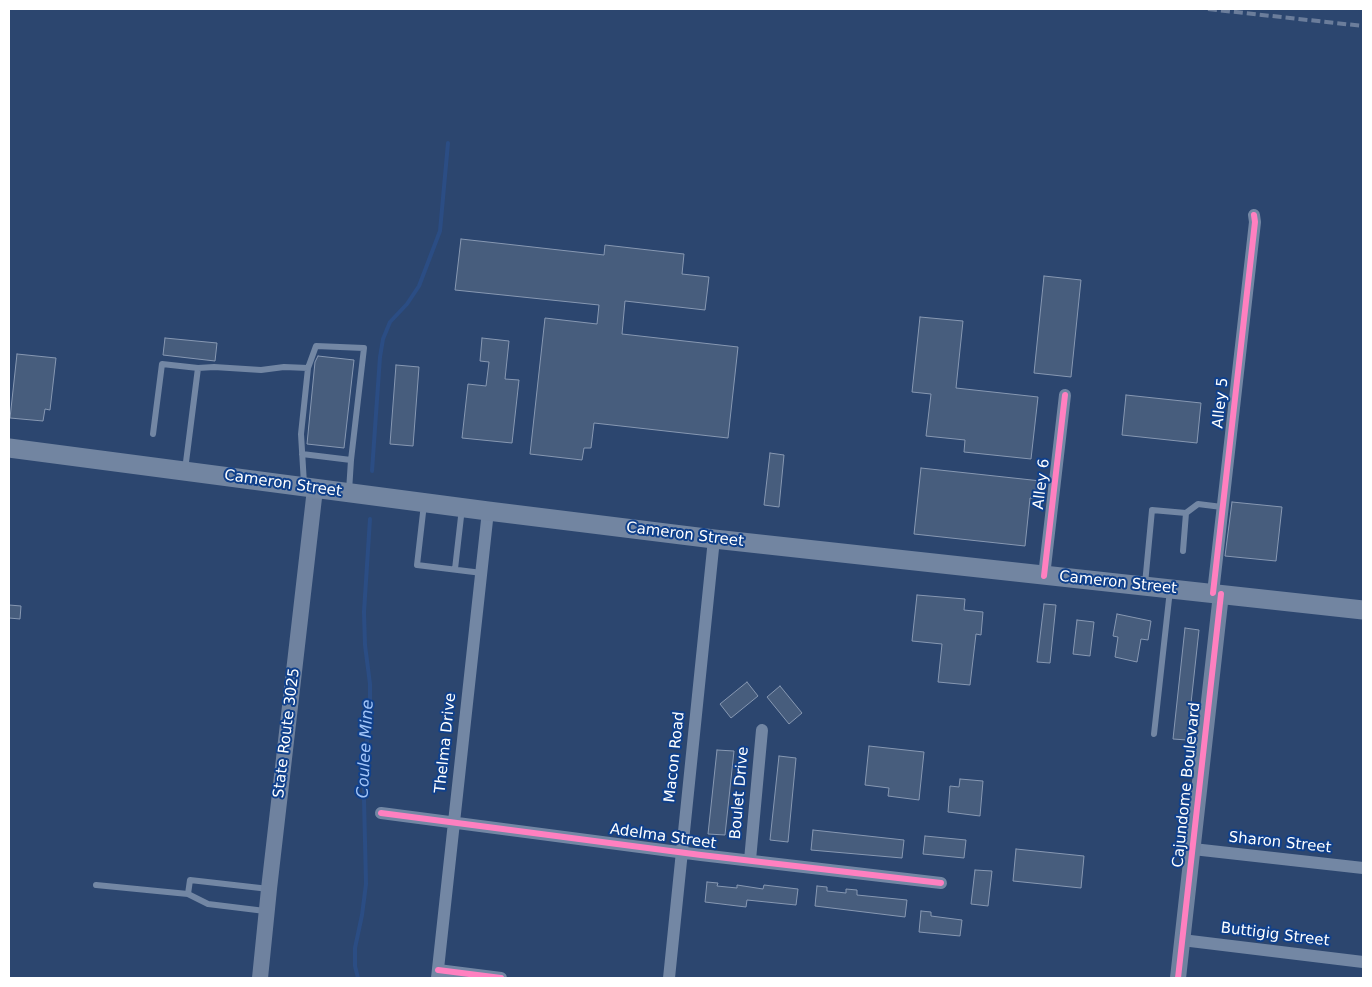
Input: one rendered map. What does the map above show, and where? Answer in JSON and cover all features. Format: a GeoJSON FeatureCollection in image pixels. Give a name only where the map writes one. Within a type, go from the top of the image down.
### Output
{"type":"FeatureCollection","features":[{"type":"Feature","properties":{"kind":"main road","name":"Cameron Street"},"geometry":{"type":"LineString","coordinates":[[9,448],[462,508],[1044,576],[1363,610]]}},
{"type":"Feature","properties":{"kind":"main road","name":"State Route 3025"},"geometry":{"type":"LineString","coordinates":[[260,978],[310,488]]}},
{"type":"Feature","properties":{"kind":"main road","name":"Cajundome Boulevard"},"geometry":{"type":"LineString","coordinates":[[1178,978],[1193,849],[1217,594]]}},
{"type":"Feature","properties":{"kind":"street","name":"Alley 5"},"geometry":{"type":"LineString","coordinates":[[1217,594],[1222,507],[1254,215]]}},
{"type":"Feature","properties":{"kind":"street","name":"Alley 6"},"geometry":{"type":"LineString","coordinates":[[1044,576],[1065,395]]}},
{"type":"Feature","properties":{"kind":"street","name":"Thelma Drive"},"geometry":{"type":"LineString","coordinates":[[438,974],[488,511]]}},
{"type":"Feature","properties":{"kind":"street","name":"Macon Road"},"geometry":{"type":"LineString","coordinates":[[669,978],[714,538]]}},
{"type":"Feature","properties":{"kind":"street","name":"Boulet Drive"},"geometry":{"type":"LineString","coordinates":[[750,860],[762,730]]}},
{"type":"Feature","properties":{"kind":"street","name":"Adelma Street"},"geometry":{"type":"LineString","coordinates":[[381,813],[941,883]]}},
{"type":"Feature","properties":{"kind":"street","name":"Sharon Street"},"geometry":{"type":"LineString","coordinates":[[1193,849],[1363,868]]}},
{"type":"Feature","properties":{"kind":"street","name":"Buttigig Street"},"geometry":{"type":"LineString","coordinates":[[1182,940],[1363,962]]}},
{"type":"Feature","properties":{"kind":"street"},"geometry":{"type":"LineString","coordinates":[[438,974],[501,978]]}},
{"type":"Feature","properties":{"kind":"lane"},"geometry":{"type":"LineString","coordinates":[[310,488],[302,454],[300,434],[308,368],[316,346],[364,348],[349,493]]}},
{"type":"Feature","properties":{"kind":"lane"},"geometry":{"type":"LineString","coordinates":[[153,434],[162,364],[198,368],[214,367],[261,370],[284,367],[308,368]]}},
{"type":"Feature","properties":{"kind":"lane"},"geometry":{"type":"LineString","coordinates":[[185,471],[198,368]]}},
{"type":"Feature","properties":{"kind":"lane"},"geometry":{"type":"LineString","coordinates":[[302,454],[351,460]]}},
{"type":"Feature","properties":{"kind":"lane"},"geometry":{"type":"LineString","coordinates":[[424,503],[417,565],[482,572]]}},
{"type":"Feature","properties":{"kind":"lane"},"geometry":{"type":"LineString","coordinates":[[1183,551],[1186,514],[1198,504],[1222,507]]}},
{"type":"Feature","properties":{"kind":"lane"},"geometry":{"type":"LineString","coordinates":[[455,569],[462,508]]}},
{"type":"Feature","properties":{"kind":"lane"},"geometry":{"type":"LineString","coordinates":[[1145,586],[1152,510],[1186,514]]}},
{"type":"Feature","properties":{"kind":"lane"},"geometry":{"type":"LineString","coordinates":[[1154,734],[1170,589]]}},
{"type":"Feature","properties":{"kind":"lane"},"geometry":{"type":"LineString","coordinates":[[188,894],[190,880],[269,889]]}},
{"type":"Feature","properties":{"kind":"lane"},"geometry":{"type":"LineString","coordinates":[[96,885],[188,894],[208,904],[266,911]]}},
{"type":"Feature","properties":{"kind":"building"},"geometry":{"type":"Polygon","coordinates":[[[461,239],[604,255],[605,245],[684,254],[682,274],[709,277],[705,310],[625,301],[622,334],[738,347],[728,438],[594,423],[591,448],[584,448],[582,460],[530,454],[545,318],[597,324],[599,305],[455,290],[461,239]]]}},
{"type":"Feature","properties":{"kind":"building"},"geometry":{"type":"Polygon","coordinates":[[[1044,276],[1081,280],[1071,377],[1034,373],[1044,276]]]}},
{"type":"Feature","properties":{"kind":"building"},"geometry":{"type":"Polygon","coordinates":[[[920,317],[963,321],[956,388],[1038,397],[1031,459],[964,452],[965,440],[926,436],[931,394],[912,392],[920,317]]]}},
{"type":"Feature","properties":{"kind":"building"},"geometry":{"type":"Polygon","coordinates":[[[165,338],[217,343],[215,361],[163,355],[165,338]]]}},
{"type":"Feature","properties":{"kind":"building"},"geometry":{"type":"Polygon","coordinates":[[[482,338],[509,341],[505,379],[519,380],[512,443],[462,438],[468,384],[486,386],[489,362],[480,361],[482,338]]]}},
{"type":"Feature","properties":{"kind":"building"},"geometry":{"type":"Polygon","coordinates":[[[17,354],[56,358],[50,410],[45,409],[43,421],[10,418],[17,354]]]}},
{"type":"Feature","properties":{"kind":"building"},"geometry":{"type":"Polygon","coordinates":[[[318,356],[354,360],[344,448],[307,444],[315,362],[318,356]]]}},
{"type":"Feature","properties":{"kind":"building"},"geometry":{"type":"Polygon","coordinates":[[[396,365],[419,367],[413,446],[390,444],[396,365]]]}},
{"type":"Feature","properties":{"kind":"building"},"geometry":{"type":"Polygon","coordinates":[[[1126,395],[1201,403],[1197,443],[1122,435],[1126,395]]]}},
{"type":"Feature","properties":{"kind":"building"},"geometry":{"type":"Polygon","coordinates":[[[770,453],[784,455],[779,507],[764,505],[770,453]]]}},
{"type":"Feature","properties":{"kind":"building"},"geometry":{"type":"Polygon","coordinates":[[[921,468],[1041,481],[1040,499],[1030,498],[1025,546],[914,534],[921,468]]]}},
{"type":"Feature","properties":{"kind":"building"},"geometry":{"type":"Polygon","coordinates":[[[1232,502],[1282,507],[1276,561],[1225,556],[1232,502]]]}},
{"type":"Feature","properties":{"kind":"building"},"geometry":{"type":"Polygon","coordinates":[[[917,595],[965,599],[964,610],[983,612],[981,635],[976,634],[970,685],[938,682],[942,644],[912,641],[917,595]]]}},
{"type":"Feature","properties":{"kind":"building"},"geometry":{"type":"Polygon","coordinates":[[[1044,604],[1056,605],[1050,663],[1037,662],[1044,604]]]}},
{"type":"Feature","properties":{"kind":"building"},"geometry":{"type":"Polygon","coordinates":[[[9,605],[21,606],[20,619],[9,618],[9,605]]]}},
{"type":"Feature","properties":{"kind":"building"},"geometry":{"type":"Polygon","coordinates":[[[1117,614],[1151,621],[1148,640],[1141,639],[1137,662],[1115,657],[1118,637],[1113,636],[1117,614]]]}},
{"type":"Feature","properties":{"kind":"building"},"geometry":{"type":"Polygon","coordinates":[[[1077,620],[1094,622],[1090,656],[1073,654],[1077,620]]]}},
{"type":"Feature","properties":{"kind":"building"},"geometry":{"type":"Polygon","coordinates":[[[1185,628],[1199,630],[1187,740],[1173,739],[1185,628]]]}},
{"type":"Feature","properties":{"kind":"building"},"geometry":{"type":"Polygon","coordinates":[[[747,682],[758,696],[731,718],[720,704],[747,682]]]}},
{"type":"Feature","properties":{"kind":"building"},"geometry":{"type":"Polygon","coordinates":[[[780,686],[802,713],[789,724],[767,697],[780,686]]]}},
{"type":"Feature","properties":{"kind":"building"},"geometry":{"type":"Polygon","coordinates":[[[869,746],[924,752],[919,800],[888,796],[889,788],[865,785],[869,746]]]}},
{"type":"Feature","properties":{"kind":"building"},"geometry":{"type":"Polygon","coordinates":[[[717,750],[734,751],[725,835],[708,834],[717,750]]]}},
{"type":"Feature","properties":{"kind":"building"},"geometry":{"type":"Polygon","coordinates":[[[779,756],[796,758],[788,842],[770,840],[779,756]]]}},
{"type":"Feature","properties":{"kind":"building"},"geometry":{"type":"Polygon","coordinates":[[[960,779],[983,781],[980,816],[948,812],[950,786],[959,787],[960,779]]]}},
{"type":"Feature","properties":{"kind":"building"},"geometry":{"type":"Polygon","coordinates":[[[813,830],[904,840],[902,858],[811,850],[813,830]]]}},
{"type":"Feature","properties":{"kind":"building"},"geometry":{"type":"Polygon","coordinates":[[[925,836],[966,840],[964,858],[923,854],[925,836]]]}},
{"type":"Feature","properties":{"kind":"building"},"geometry":{"type":"Polygon","coordinates":[[[1016,849],[1084,856],[1081,888],[1013,881],[1016,849]]]}},
{"type":"Feature","properties":{"kind":"building"},"geometry":{"type":"Polygon","coordinates":[[[975,870],[992,871],[988,906],[971,904],[975,870]]]}},
{"type":"Feature","properties":{"kind":"building"},"geometry":{"type":"Polygon","coordinates":[[[707,882],[718,883],[717,886],[737,888],[737,885],[763,889],[764,885],[798,889],[796,905],[747,900],[746,907],[705,902],[707,882]]]}},
{"type":"Feature","properties":{"kind":"building"},"geometry":{"type":"Polygon","coordinates":[[[817,886],[827,887],[827,891],[846,893],[846,889],[857,890],[857,895],[907,900],[905,917],[815,906],[817,886]]]}},
{"type":"Feature","properties":{"kind":"building"},"geometry":{"type":"Polygon","coordinates":[[[921,911],[931,912],[931,916],[962,920],[960,936],[919,932],[921,911]]]}},
{"type":"Feature","properties":{"kind":"waterway","name":"Coulee Mine"},"geometry":{"type":"LineString","coordinates":[[372,471],[383,339],[390,322],[407,304],[419,286],[440,231],[448,143]]}},
{"type":"Feature","properties":{"kind":"waterway","name":"Coulee Mine"},"geometry":{"type":"LineString","coordinates":[[358,978],[355,966],[355,948],[366,884],[364,771],[370,711],[370,684],[365,645],[364,612],[370,519]]}},
{"type":"Feature","properties":{"kind":"railway"},"geometry":{"type":"LineString","coordinates":[[1208,9],[1363,26]]}},
{"type":"Feature","properties":{"kind":"cycle path"},"geometry":{"type":"LineString","coordinates":[[1213,593],[1255,222],[1254,215]]}},
{"type":"Feature","properties":{"kind":"cycle path"},"geometry":{"type":"LineString","coordinates":[[1044,576],[1065,395]]}},
{"type":"Feature","properties":{"kind":"cycle path"},"geometry":{"type":"LineString","coordinates":[[1178,978],[1221,594]]}},
{"type":"Feature","properties":{"kind":"cycle path"},"geometry":{"type":"LineString","coordinates":[[381,813],[701,855],[941,883]]}},
{"type":"Feature","properties":{"kind":"cycle path"},"geometry":{"type":"LineString","coordinates":[[438,970],[501,978]]}}]}
